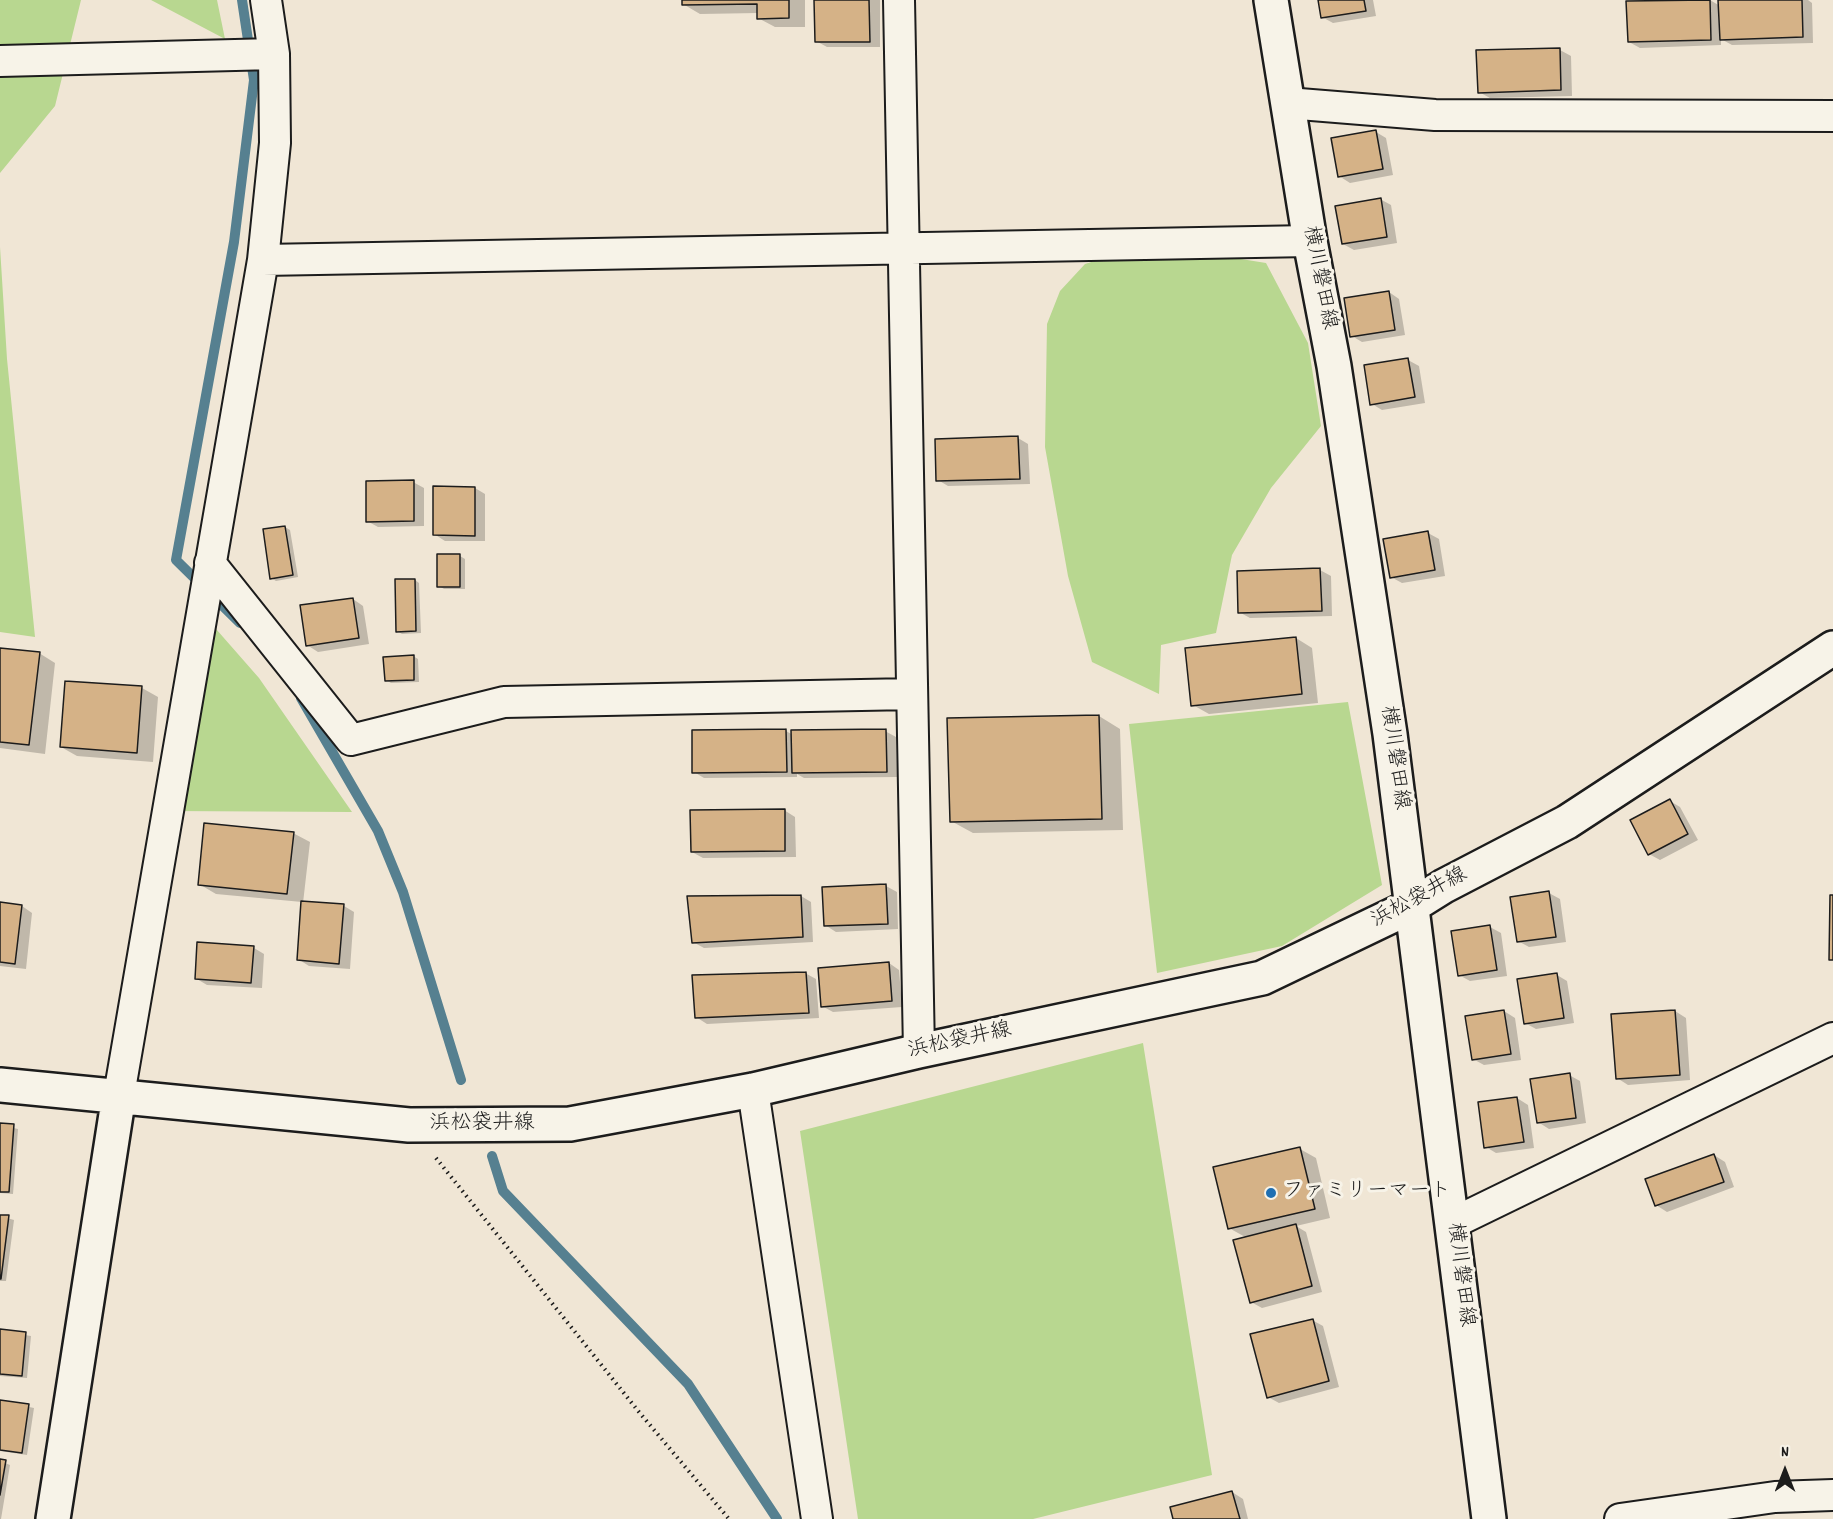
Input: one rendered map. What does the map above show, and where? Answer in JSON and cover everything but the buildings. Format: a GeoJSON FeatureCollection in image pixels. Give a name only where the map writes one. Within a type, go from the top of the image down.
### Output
{"type":"FeatureCollection","features":[{"type":"Feature","properties":{"kind":"main road","name":"横川磐田線"},"geometry":{"type":"LineString","coordinates":[[1271,0],[1366,565],[1453,1223],[1489,1519]]}},
{"type":"Feature","properties":{"kind":"main road","name":"浜松袋井線"},"geometry":{"type":"LineString","coordinates":[[0,1085],[409,1125],[570,1125],[753,1090],[919,1051],[1262,978],[1412,906],[1444,886],[1567,822],[1833,648]]}},
{"type":"Feature","properties":{"kind":"main road"},"geometry":{"type":"LineString","coordinates":[[53,1519],[119,1095]]}},
{"type":"Feature","properties":{"kind":"street"},"geometry":{"type":"LineString","coordinates":[[119,1095],[263,260],[275,143],[274,54],[266,0]]}},
{"type":"Feature","properties":{"kind":"street"},"geometry":{"type":"LineString","coordinates":[[899,0],[919,1051]]}},
{"type":"Feature","properties":{"kind":"street"},"geometry":{"type":"LineString","coordinates":[[0,61],[274,54]]}},
{"type":"Feature","properties":{"kind":"street"},"geometry":{"type":"LineString","coordinates":[[1287,103],[1435,115],[1833,116]]}},
{"type":"Feature","properties":{"kind":"street"},"geometry":{"type":"LineString","coordinates":[[263,260],[1310,241]]}},
{"type":"Feature","properties":{"kind":"street"},"geometry":{"type":"LineString","coordinates":[[210,563],[351,740],[504,702],[912,694]]}},
{"type":"Feature","properties":{"kind":"street"},"geometry":{"type":"LineString","coordinates":[[1453,1223],[1833,1038]]}},
{"type":"Feature","properties":{"kind":"street"},"geometry":{"type":"LineString","coordinates":[[753,1090],[817,1519]]}},
{"type":"Feature","properties":{"kind":"street"},"geometry":{"type":"LineString","coordinates":[[1620,1519],[1775,1497],[1833,1496]]}},
{"type":"Feature","properties":{"kind":"path"},"geometry":{"type":"LineString","coordinates":[[409,1125],[639,1412],[729,1519]]}},
{"type":"Feature","properties":{"kind":"green space"},"geometry":{"type":"Polygon","coordinates":[[[0,0],[81,0],[55,106],[0,173],[0,0]]]}},
{"type":"Feature","properties":{"kind":"green space"},"geometry":{"type":"Polygon","coordinates":[[[151,0],[217,0],[225,39],[151,0]]]}},
{"type":"Feature","properties":{"kind":"green space"},"geometry":{"type":"Polygon","coordinates":[[[1147,244],[1266,263],[1308,343],[1321,426],[1271,488],[1232,555],[1216,633],[1161,645],[1159,694],[1092,662],[1068,576],[1045,447],[1047,324],[1060,291],[1085,264],[1147,244]]]}},
{"type":"Feature","properties":{"kind":"green space"},"geometry":{"type":"Polygon","coordinates":[[[0,247],[7,359],[35,637],[0,632],[0,247]]]}},
{"type":"Feature","properties":{"kind":"green space"},"geometry":{"type":"Polygon","coordinates":[[[202,613],[259,678],[352,812],[168,811],[202,613]]]}},
{"type":"Feature","properties":{"kind":"green space"},"geometry":{"type":"Polygon","coordinates":[[[1348,702],[1382,885],[1282,946],[1157,973],[1129,724],[1348,702]]]}},
{"type":"Feature","properties":{"kind":"green space"},"geometry":{"type":"Polygon","coordinates":[[[1143,1043],[1212,1475],[1033,1519],[858,1519],[800,1131],[1143,1043]]]}},
{"type":"Feature","properties":{"kind":"waterway"},"geometry":{"type":"LineString","coordinates":[[240,623],[176,560],[234,242],[254,80],[242,0]]}},
{"type":"Feature","properties":{"kind":"waterway"},"geometry":{"type":"LineString","coordinates":[[301,698],[378,831],[403,892],[461,1080]]}},
{"type":"Feature","properties":{"kind":"waterway"},"geometry":{"type":"LineString","coordinates":[[492,1156],[503,1191],[688,1384],[777,1519]]}},
{"type":"Feature","properties":{"kind":"place","name":"ファミリーマート"},"geometry":{"type":"Point","coordinates":[1271,1193]}}]}
